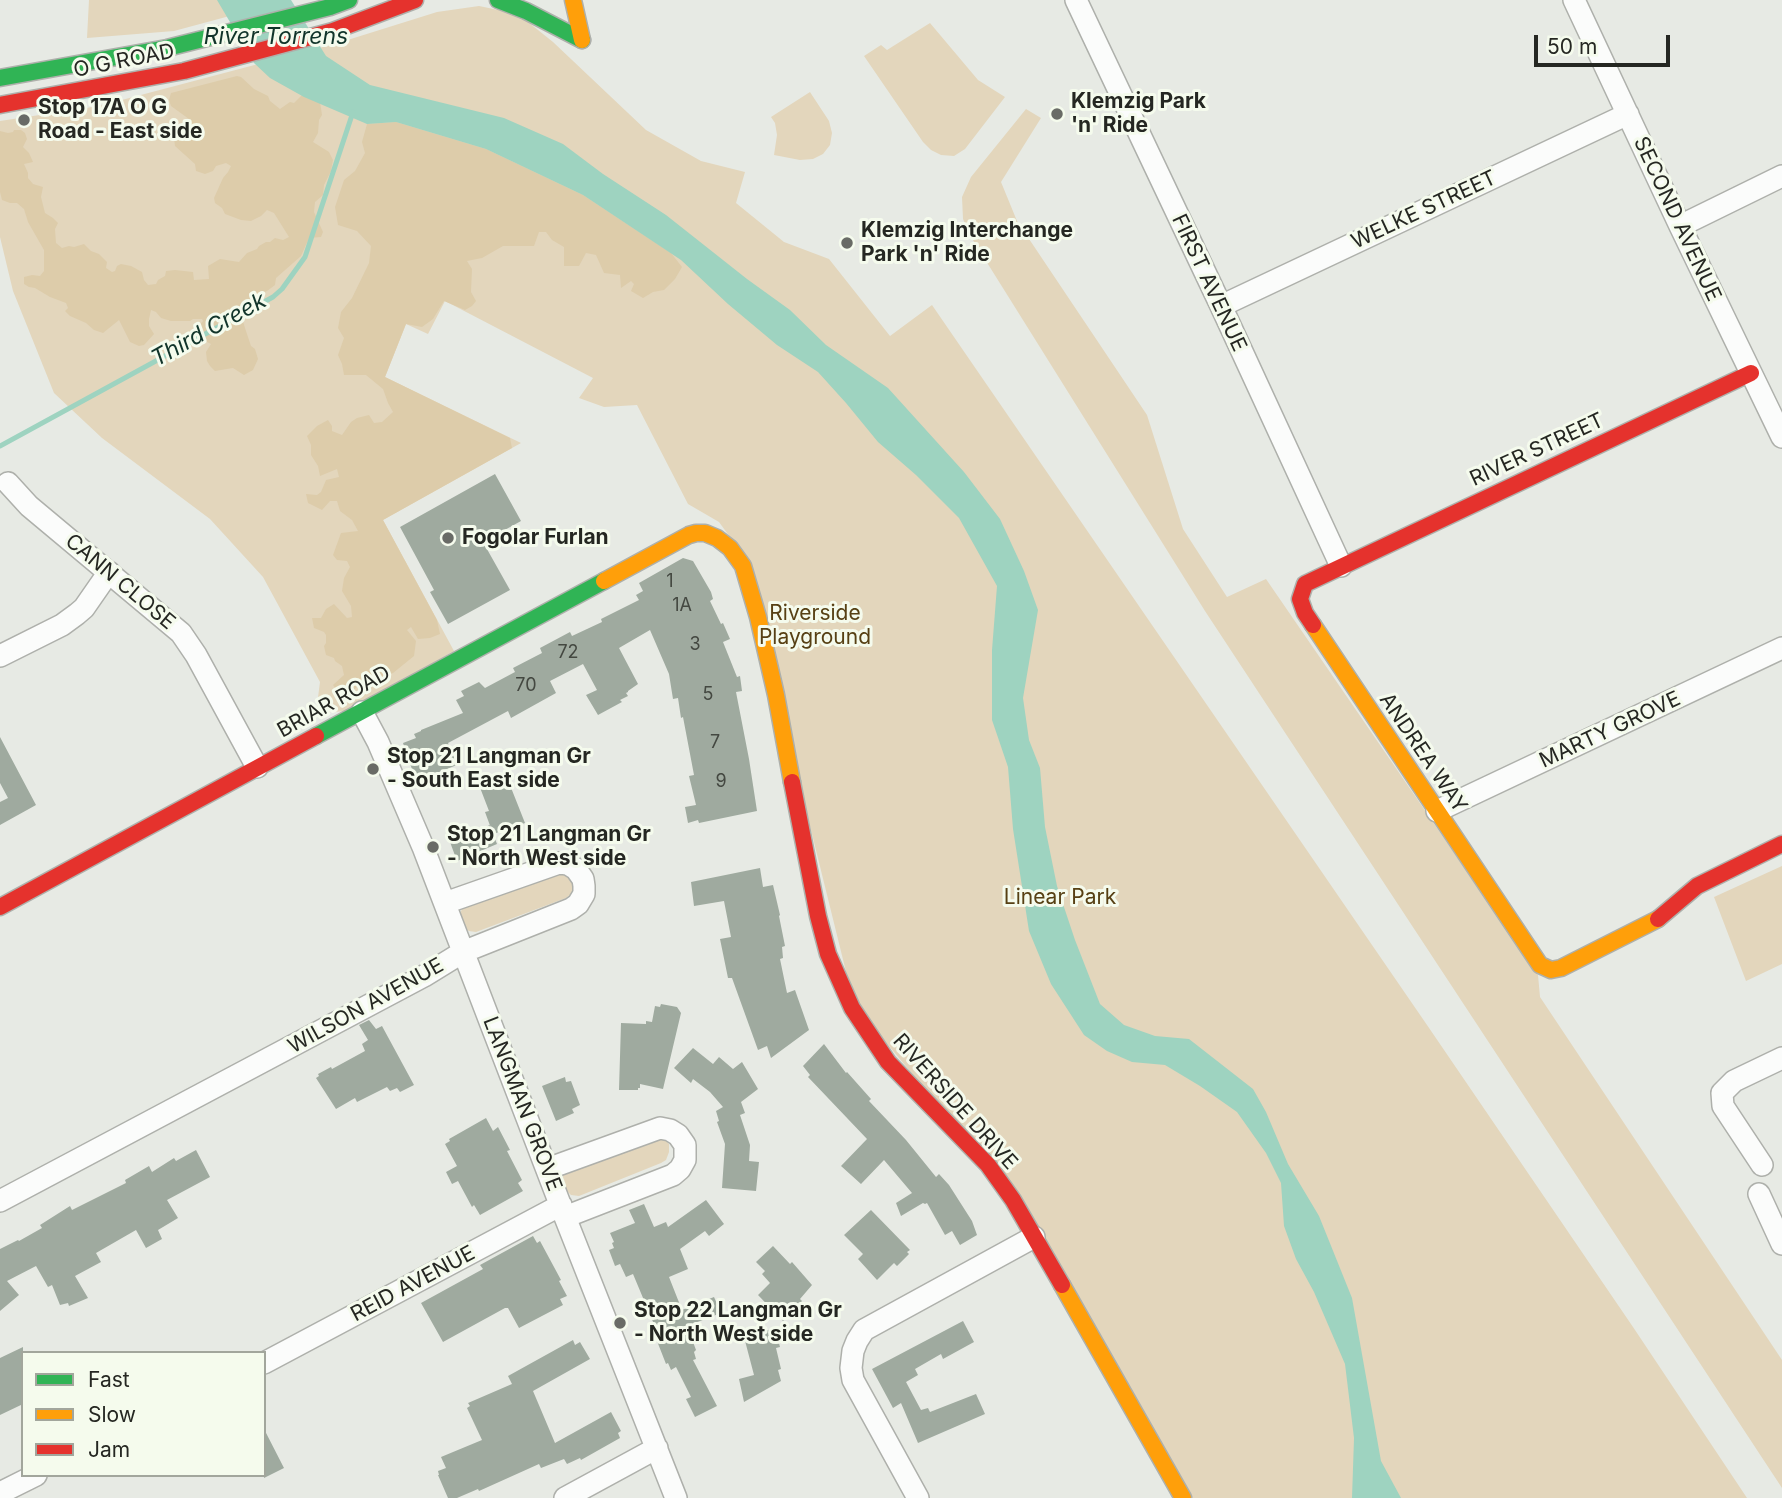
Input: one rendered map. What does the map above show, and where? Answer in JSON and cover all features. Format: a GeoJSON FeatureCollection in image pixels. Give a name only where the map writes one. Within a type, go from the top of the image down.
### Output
{"type":"FeatureCollection","features":[{"type":"Feature","properties":{"kind":"street","name":"O G ROAD"},"geometry":{"type":"LineString","coordinates":[[1,74],[177,46],[330,8],[349,0]]}},
{"type":"Feature","properties":{"kind":"street","name":"O G ROAD"},"geometry":{"type":"LineString","coordinates":[[3,105],[184,71],[333,31],[415,0]]}},
{"type":"Feature","properties":{"kind":"street"},"geometry":{"type":"LineString","coordinates":[[498,0],[526,11],[582,40],[573,0]]}},
{"type":"Feature","properties":{"kind":"street","name":"FIRST AVENUE"},"geometry":{"type":"LineString","coordinates":[[1076,0],[1341,566]]}},
{"type":"Feature","properties":{"kind":"street","name":"SECOND AVENUE"},"geometry":{"type":"LineString","coordinates":[[1574,0],[1782,437]]}},
{"type":"Feature","properties":{"kind":"street"},"geometry":{"type":"LineString","coordinates":[[1,74],[3,105]]}},
{"type":"Feature","properties":{"kind":"street","name":"WELKE STREET"},"geometry":{"type":"LineString","coordinates":[[1221,306],[1628,114]]}},
{"type":"Feature","properties":{"kind":"street"},"geometry":{"type":"LineString","coordinates":[[1680,226],[1782,176]]}},
{"type":"Feature","properties":{"kind":"street","name":"RIVER STREET"},"geometry":{"type":"LineString","coordinates":[[1341,566],[1751,373]]}},
{"type":"Feature","properties":{"kind":"street","name":"CANN CLOSE"},"geometry":{"type":"LineString","coordinates":[[8,483],[29,506],[176,626],[188,641],[257,767]]}},
{"type":"Feature","properties":{"kind":"street","name":"RIVERSIDE DRIVE"},"geometry":{"type":"LineString","coordinates":[[689,535],[705,533],[717,538],[730,548],[743,566],[769,660],[818,916],[828,954],[852,1008],[888,1062],[988,1165],[1013,1200],[1183,1498]]}},
{"type":"Feature","properties":{"kind":"street","name":"BRIAR ROAD"},"geometry":{"type":"LineString","coordinates":[[0,906],[689,535]]}},
{"type":"Feature","properties":{"kind":"street","name":"ANDREA WAY"},"geometry":{"type":"LineString","coordinates":[[1341,566],[1305,584],[1300,599],[1305,613],[1540,965],[1551,970],[1560,968],[1657,920],[1697,886],[1782,844]]}},
{"type":"Feature","properties":{"kind":"street"},"geometry":{"type":"LineString","coordinates":[[0,656],[62,625],[77,614],[109,572]]}},
{"type":"Feature","properties":{"kind":"street","name":"MARTY GROVE"},"geometry":{"type":"LineString","coordinates":[[1437,811],[1782,648]]}},
{"type":"Feature","properties":{"kind":"street","name":"LANGMAN GROVE"},"geometry":{"type":"LineString","coordinates":[[362,712],[393,777],[445,904],[676,1498]]}},
{"type":"Feature","properties":{"kind":"street","name":"WILSON AVENUE"},"geometry":{"type":"LineString","coordinates":[[0,1201],[424,976],[463,952],[571,909],[578,904],[583,894],[583,879],[576,869],[559,863],[445,904]]}},
{"type":"Feature","properties":{"kind":"street"},"geometry":{"type":"LineString","coordinates":[[1762,1165],[1723,1106],[1721,1093],[1734,1081],[1782,1059]]}},
{"type":"Feature","properties":{"kind":"street","name":"REID AVENUE"},"geometry":{"type":"LineString","coordinates":[[266,1362],[563,1211],[673,1175],[685,1160],[685,1145],[678,1135],[670,1130],[660,1129],[547,1169]]}},
{"type":"Feature","properties":{"kind":"street"},"geometry":{"type":"LineString","coordinates":[[1759,1194],[1782,1244]]}},
{"type":"Feature","properties":{"kind":"street"},"geometry":{"type":"LineString","coordinates":[[918,1498],[853,1380],[851,1367],[857,1341],[864,1330],[1034,1237]]}},
{"type":"Feature","properties":{"kind":"street"},"geometry":{"type":"LineString","coordinates":[[565,1498],[657,1448]]}},
{"type":"Feature","properties":{"kind":"street"},"geometry":{"type":"LineString","coordinates":[[1,1491],[32,1477]]}},
{"type":"Feature","properties":{"kind":"green space"},"geometry":{"type":"Polygon","coordinates":[[[89,0],[289,0],[174,31],[87,38],[89,0]]]}},
{"type":"Feature","properties":{"kind":"green space","name":"Linear Park"},"geometry":{"type":"Polygon","coordinates":[[[479,6],[518,14],[553,42],[646,130],[701,161],[745,172],[736,203],[784,242],[829,259],[890,336],[932,305],[1427,1025],[1747,1498],[1188,1498],[1028,1213],[854,1004],[743,555],[719,522],[688,504],[637,405],[604,407],[579,398],[593,378],[445,301],[428,334],[406,324],[385,377],[521,443],[383,520],[454,651],[348,711],[316,713],[320,682],[263,577],[210,519],[102,438],[54,393],[13,291],[0,237],[0,121],[99,106],[338,43],[437,12],[479,6]]]}},
{"type":"Feature","properties":{"kind":"green space"},"geometry":{"type":"Polygon","coordinates":[[[930,23],[978,80],[1005,97],[965,149],[954,156],[941,155],[923,142],[864,56],[881,45],[887,50],[930,23]]]}},
{"type":"Feature","properties":{"kind":"green space"},"geometry":{"type":"Polygon","coordinates":[[[810,92],[829,121],[832,133],[830,145],[823,154],[813,159],[800,160],[774,155],[777,135],[771,117],[810,92]]]}},
{"type":"Feature","properties":{"kind":"green space"},"geometry":{"type":"Polygon","coordinates":[[[1026,109],[1041,118],[1001,182],[1017,221],[1147,415],[1183,529],[1227,597],[1266,579],[1538,975],[1540,997],[1782,1360],[1782,1488],[1205,611],[971,237],[963,219],[962,197],[971,177],[1026,109]]]}},
{"type":"Feature","properties":{"kind":"green space"},"geometry":{"type":"Polygon","coordinates":[[[1782,866],[1782,964],[1746,981],[1714,897],[1782,866]]]}},
{"type":"Feature","properties":{"kind":"green space"},"geometry":{"type":"Polygon","coordinates":[[[559,868],[574,878],[571,894],[566,898],[476,932],[462,926],[459,919],[466,904],[559,868]]]}},
{"type":"Feature","properties":{"kind":"green space"},"geometry":{"type":"Polygon","coordinates":[[[662,1137],[669,1144],[669,1152],[666,1160],[661,1163],[579,1196],[571,1195],[565,1189],[563,1174],[662,1137]]]}},
{"type":"Feature","properties":{"kind":"shaded area"},"geometry":{"type":"Polygon","coordinates":[[[237,76],[268,96],[280,109],[290,102],[294,103],[302,95],[320,102],[322,115],[313,142],[329,152],[333,160],[323,195],[315,202],[314,212],[323,232],[321,237],[309,238],[301,256],[276,278],[275,285],[253,297],[245,308],[242,318],[258,359],[253,370],[244,375],[233,368],[215,371],[210,366],[206,352],[211,344],[205,341],[197,328],[202,319],[171,321],[161,318],[151,310],[149,326],[154,334],[144,345],[139,346],[130,342],[119,320],[103,333],[94,330],[70,316],[65,311],[68,308],[66,303],[24,284],[24,277],[40,276],[44,271],[44,250],[28,222],[24,209],[17,203],[2,200],[0,192],[0,131],[8,133],[21,130],[27,139],[23,147],[33,162],[24,164],[28,178],[33,184],[43,187],[41,197],[45,213],[58,223],[55,229],[56,243],[62,248],[84,244],[107,262],[106,268],[112,272],[121,264],[131,266],[142,272],[148,285],[156,284],[165,276],[166,271],[175,270],[193,272],[194,280],[209,279],[208,266],[220,259],[239,262],[247,253],[266,242],[289,237],[274,213],[267,210],[251,221],[225,214],[214,198],[231,166],[226,163],[216,166],[213,171],[205,174],[196,171],[195,164],[175,146],[174,138],[191,124],[189,119],[171,106],[171,93],[237,76]]]}},
{"type":"Feature","properties":{"kind":"shaded area"},"geometry":{"type":"Polygon","coordinates":[[[396,122],[486,149],[583,195],[671,253],[682,267],[664,290],[643,298],[631,291],[634,284],[631,281],[621,288],[620,275],[604,273],[596,255],[586,253],[579,266],[564,266],[564,247],[552,240],[546,232],[539,232],[534,246],[503,246],[482,258],[467,261],[472,269],[471,292],[476,301],[472,306],[465,310],[444,301],[433,319],[422,327],[406,324],[385,377],[510,438],[512,448],[383,520],[437,620],[440,634],[418,639],[411,627],[407,630],[416,641],[414,656],[393,673],[358,686],[348,695],[338,692],[333,685],[344,675],[342,666],[326,655],[326,635],[314,628],[312,618],[321,618],[326,609],[334,604],[347,618],[352,617],[351,606],[342,591],[344,578],[350,567],[347,561],[337,560],[333,555],[341,533],[358,531],[352,520],[340,511],[337,501],[330,501],[322,510],[308,503],[306,494],[317,495],[326,480],[339,477],[337,469],[320,476],[307,436],[328,420],[332,431],[342,435],[357,418],[369,415],[374,423],[382,422],[393,412],[383,389],[366,375],[344,375],[338,355],[344,338],[338,328],[341,312],[352,298],[369,263],[371,246],[357,231],[338,225],[335,207],[344,180],[355,171],[365,153],[362,142],[367,124],[396,122]]]}},
{"type":"Feature","properties":{"kind":"water","name":"River Torrens"},"geometry":{"type":"Polygon","coordinates":[[[217,0],[291,0],[326,56],[370,85],[504,118],[563,144],[666,215],[790,310],[826,345],[888,388],[964,472],[1000,519],[1024,571],[1038,610],[1023,698],[1029,740],[1040,768],[1045,827],[1057,886],[1100,1004],[1124,1025],[1155,1036],[1189,1039],[1253,1089],[1288,1164],[1319,1216],[1352,1298],[1381,1461],[1401,1498],[1352,1498],[1354,1438],[1345,1364],[1314,1292],[1296,1259],[1284,1226],[1281,1183],[1266,1153],[1237,1112],[1200,1086],[1165,1065],[1132,1062],[1107,1051],[1084,1035],[1051,984],[1029,931],[1013,829],[1008,767],[992,720],[992,650],[997,586],[959,518],[878,442],[818,372],[777,345],[681,260],[583,195],[486,149],[396,122],[367,124],[304,97],[270,78],[254,63],[217,0]]]}},
{"type":"Feature","properties":{"kind":"building","name":"Fogolar Furlan"},"geometry":{"type":"Polygon","coordinates":[[[495,474],[521,521],[483,542],[510,590],[448,624],[430,592],[434,590],[400,527],[495,474]]]}},
{"type":"Feature","properties":{"kind":"building"},"geometry":{"type":"Polygon","coordinates":[[[683,558],[693,561],[711,592],[713,599],[710,601],[730,639],[723,642],[737,677],[740,676],[742,691],[736,692],[757,811],[688,823],[685,807],[696,805],[689,776],[694,775],[683,717],[681,718],[678,698],[673,699],[669,674],[650,630],[619,648],[638,684],[626,693],[628,696],[620,700],[622,702],[598,715],[586,695],[597,690],[583,664],[550,681],[556,693],[511,718],[508,711],[448,743],[457,765],[416,781],[403,743],[416,738],[414,734],[421,730],[463,713],[456,700],[464,696],[461,691],[479,682],[485,688],[515,672],[513,668],[542,653],[540,648],[570,632],[572,636],[602,622],[601,619],[639,600],[636,595],[643,591],[639,583],[683,558]]]}},
{"type":"Feature","properties":{"kind":"building"},"geometry":{"type":"Polygon","coordinates":[[[0,737],[36,805],[0,825],[0,802],[8,798],[0,783],[0,737]]]}},
{"type":"Feature","properties":{"kind":"building"},"geometry":{"type":"Polygon","coordinates":[[[506,775],[525,823],[493,834],[497,844],[457,861],[450,842],[490,825],[485,812],[489,811],[479,785],[506,775]]]}},
{"type":"Feature","properties":{"kind":"building"},"geometry":{"type":"Polygon","coordinates":[[[760,868],[763,887],[773,885],[780,915],[785,946],[782,947],[783,958],[780,959],[787,993],[795,990],[809,1030],[771,1058],[767,1046],[758,1050],[732,978],[728,978],[720,939],[731,937],[724,901],[694,906],[691,882],[760,868]]]}},
{"type":"Feature","properties":{"kind":"building"},"geometry":{"type":"Polygon","coordinates":[[[661,1004],[677,1007],[681,1013],[663,1089],[640,1084],[638,1090],[619,1090],[621,1023],[652,1022],[655,1006],[660,1007],[661,1004]]]}},
{"type":"Feature","properties":{"kind":"building"},"geometry":{"type":"Polygon","coordinates":[[[369,1020],[376,1029],[382,1026],[414,1085],[400,1092],[397,1088],[390,1091],[387,1087],[357,1102],[355,1098],[336,1109],[316,1078],[318,1074],[365,1051],[362,1044],[368,1040],[359,1025],[369,1020]]]}},
{"type":"Feature","properties":{"kind":"building"},"geometry":{"type":"Polygon","coordinates":[[[824,1044],[846,1073],[871,1099],[869,1101],[936,1177],[939,1174],[949,1185],[972,1221],[977,1235],[960,1245],[952,1231],[945,1235],[927,1203],[901,1216],[896,1203],[912,1193],[884,1160],[861,1184],[841,1166],[867,1139],[808,1077],[810,1075],[803,1066],[824,1044]]]}},
{"type":"Feature","properties":{"kind":"building"},"geometry":{"type":"Polygon","coordinates":[[[693,1048],[713,1064],[719,1057],[733,1069],[742,1062],[758,1089],[741,1102],[745,1113],[740,1115],[750,1145],[749,1161],[759,1162],[756,1191],[722,1188],[725,1144],[716,1111],[723,1107],[710,1092],[693,1079],[691,1083],[674,1068],[693,1048]]]}},
{"type":"Feature","properties":{"kind":"building"},"geometry":{"type":"Polygon","coordinates":[[[565,1077],[566,1082],[571,1081],[580,1105],[572,1109],[574,1113],[556,1121],[542,1086],[565,1077]]]}},
{"type":"Feature","properties":{"kind":"building"},"geometry":{"type":"Polygon","coordinates":[[[486,1118],[493,1131],[498,1127],[510,1150],[507,1151],[522,1180],[518,1183],[523,1191],[480,1215],[474,1205],[472,1207],[458,1181],[452,1184],[446,1172],[457,1166],[445,1144],[486,1118]]]}},
{"type":"Feature","properties":{"kind":"building"},"geometry":{"type":"Polygon","coordinates":[[[196,1150],[210,1177],[167,1200],[178,1218],[158,1230],[162,1239],[146,1248],[136,1230],[96,1253],[101,1262],[75,1276],[88,1298],[69,1306],[68,1303],[60,1305],[52,1285],[48,1287],[36,1266],[7,1281],[19,1295],[0,1311],[0,1249],[42,1228],[40,1225],[70,1206],[72,1210],[126,1183],[125,1180],[149,1166],[152,1172],[174,1158],[176,1161],[196,1150]]]}},
{"type":"Feature","properties":{"kind":"building"},"geometry":{"type":"Polygon","coordinates":[[[706,1200],[724,1224],[709,1236],[705,1231],[680,1249],[688,1269],[669,1277],[682,1310],[714,1297],[721,1313],[687,1326],[696,1350],[696,1359],[693,1360],[717,1406],[695,1417],[686,1399],[691,1397],[676,1367],[671,1370],[668,1363],[666,1364],[657,1341],[656,1329],[633,1274],[626,1277],[620,1264],[615,1266],[609,1250],[614,1248],[610,1233],[635,1223],[629,1210],[644,1204],[654,1227],[666,1222],[668,1227],[706,1200]]]}},
{"type":"Feature","properties":{"kind":"building"},"geometry":{"type":"Polygon","coordinates":[[[871,1210],[910,1250],[897,1266],[894,1263],[877,1280],[858,1259],[863,1254],[844,1235],[871,1210]]]}},
{"type":"Feature","properties":{"kind":"building"},"geometry":{"type":"Polygon","coordinates":[[[533,1236],[537,1243],[540,1241],[561,1280],[559,1281],[567,1296],[560,1299],[563,1305],[519,1328],[508,1308],[505,1308],[443,1342],[421,1303],[483,1269],[480,1265],[533,1236]]]}},
{"type":"Feature","properties":{"kind":"building"},"geometry":{"type":"Polygon","coordinates":[[[773,1246],[790,1264],[792,1262],[812,1285],[800,1299],[802,1301],[783,1321],[758,1295],[770,1283],[762,1274],[765,1271],[756,1262],[773,1246]]]}},
{"type":"Feature","properties":{"kind":"building"},"geometry":{"type":"Polygon","coordinates":[[[963,1321],[974,1342],[943,1359],[941,1354],[915,1369],[918,1375],[906,1382],[921,1410],[928,1408],[930,1412],[976,1394],[985,1414],[918,1443],[901,1403],[893,1408],[872,1369],[963,1321]]]}},
{"type":"Feature","properties":{"kind":"building"},"geometry":{"type":"Polygon","coordinates":[[[775,1328],[780,1347],[776,1348],[781,1381],[744,1402],[739,1379],[754,1375],[744,1337],[775,1328]]]}},
{"type":"Feature","properties":{"kind":"building"},"geometry":{"type":"Polygon","coordinates":[[[573,1340],[575,1345],[580,1342],[590,1359],[533,1391],[555,1443],[611,1412],[621,1431],[618,1433],[620,1438],[581,1460],[580,1458],[567,1464],[564,1459],[541,1468],[539,1464],[479,1491],[478,1489],[457,1498],[448,1498],[438,1475],[438,1471],[446,1468],[441,1457],[482,1440],[467,1408],[470,1406],[468,1403],[512,1384],[508,1376],[573,1340]]]}},
{"type":"Feature","properties":{"kind":"building"},"geometry":{"type":"Polygon","coordinates":[[[23,1347],[21,1405],[0,1415],[0,1358],[23,1347]]]}},
{"type":"Feature","properties":{"kind":"building"},"geometry":{"type":"Polygon","coordinates":[[[266,1433],[284,1468],[266,1477],[266,1433]]]}},
{"type":"Feature","properties":{"kind":"waterway","name":"Third Creek"},"geometry":{"type":"LineString","coordinates":[[0,446],[273,297],[282,289],[305,257],[353,112]]}},
{"type":"Feature","properties":{"kind":"traffic: fast"},"geometry":{"type":"LineString","coordinates":[[0,78],[167,48],[349,0]]}},
{"type":"Feature","properties":{"kind":"traffic: fast"},"geometry":{"type":"LineString","coordinates":[[498,0],[526,11],[582,40]]}},
{"type":"Feature","properties":{"kind":"traffic: fast"},"geometry":{"type":"LineString","coordinates":[[316,736],[604,581]]}},
{"type":"Feature","properties":{"kind":"traffic: slow"},"geometry":{"type":"LineString","coordinates":[[573,0],[582,40]]}},
{"type":"Feature","properties":{"kind":"traffic: slow"},"geometry":{"type":"LineString","coordinates":[[604,581],[696,533],[717,538],[730,548],[743,566],[758,617],[792,782]]}},
{"type":"Feature","properties":{"kind":"traffic: slow"},"geometry":{"type":"LineString","coordinates":[[1313,625],[1540,965],[1551,970],[1561,968],[1658,919]]}},
{"type":"Feature","properties":{"kind":"traffic: slow"},"geometry":{"type":"LineString","coordinates":[[1062,1285],[1183,1498]]}},
{"type":"Feature","properties":{"kind":"traffic: jam"},"geometry":{"type":"LineString","coordinates":[[0,105],[184,71],[333,31],[415,0]]}},
{"type":"Feature","properties":{"kind":"traffic: jam"},"geometry":{"type":"LineString","coordinates":[[1313,625],[1300,599],[1305,584],[1751,373]]}},
{"type":"Feature","properties":{"kind":"traffic: jam"},"geometry":{"type":"LineString","coordinates":[[0,907],[316,736]]}},
{"type":"Feature","properties":{"kind":"traffic: jam"},"geometry":{"type":"LineString","coordinates":[[792,782],[828,954],[852,1008],[888,1062],[988,1165],[1013,1200],[1062,1285]]}},
{"type":"Feature","properties":{"kind":"traffic: jam"},"geometry":{"type":"LineString","coordinates":[[1658,919],[1697,886],[1782,844]]}},
{"type":"Feature","properties":{"kind":"place","name":"Klemzig Park 'n' Ride"},"geometry":{"type":"Point","coordinates":[1057,114]}},
{"type":"Feature","properties":{"kind":"place","name":"Stop 17A O G Road - East side"},"geometry":{"type":"Point","coordinates":[24,120]}},
{"type":"Feature","properties":{"kind":"place","name":"Klemzig Interchange Park 'n' Ride"},"geometry":{"type":"Point","coordinates":[847,243]}},
{"type":"Feature","properties":{"kind":"place","name":"Fogolar Furlan"},"geometry":{"type":"Point","coordinates":[448,538]}},
{"type":"Feature","properties":{"kind":"place","name":"Stop 21 Langman Gr - South East side"},"geometry":{"type":"Point","coordinates":[373,769]}},
{"type":"Feature","properties":{"kind":"place","name":"Stop 21 Langman Gr - North West side"},"geometry":{"type":"Point","coordinates":[433,847]}},
{"type":"Feature","properties":{"kind":"place","name":"Stop 22 Langman Gr - North West side"},"geometry":{"type":"Point","coordinates":[620,1323]}},
{"type":"Feature","properties":{"kind":"park label","name":"Riverside Playground"},"geometry":{"type":"Point","coordinates":[815,626]}}]}
